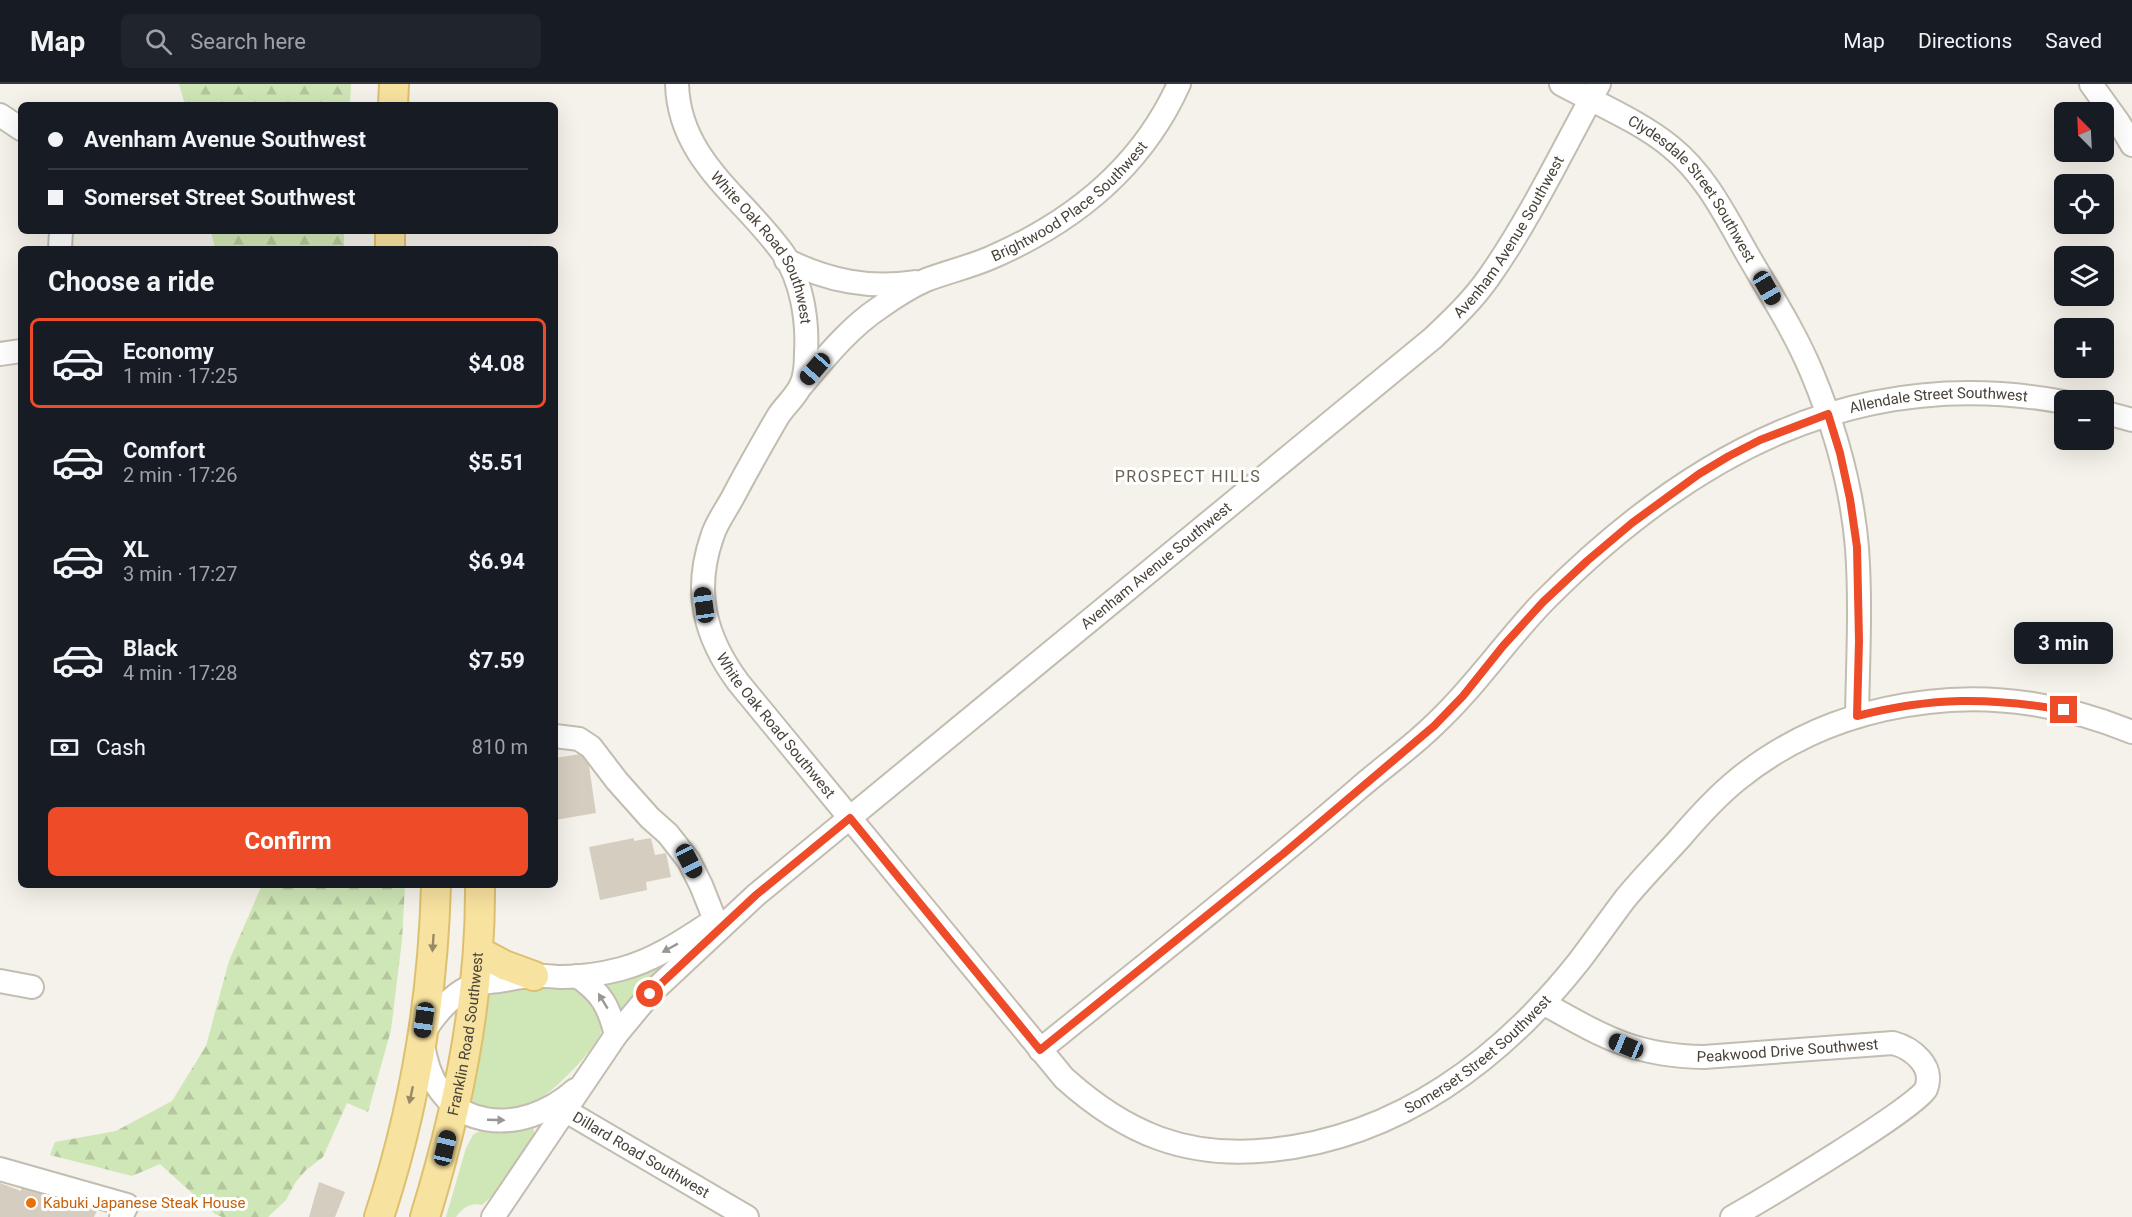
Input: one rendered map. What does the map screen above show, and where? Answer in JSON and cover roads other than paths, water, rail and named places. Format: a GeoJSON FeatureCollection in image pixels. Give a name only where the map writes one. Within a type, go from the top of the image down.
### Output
{"type":"FeatureCollection","features":[{"type":"Feature","properties":{"kind":"main road"},"geometry":{"type":"LineString","coordinates":[[393,102],[394,84]]}},
{"type":"Feature","properties":{"kind":"main road"},"geometry":{"type":"LineString","coordinates":[[379,1217],[405,1123],[422,1038],[431,966],[436,888]]}},
{"type":"Feature","properties":{"kind":"main road","name":"Franklin Road Southwest"},"geometry":{"type":"LineString","coordinates":[[426,1217],[455,1106],[467,1038],[478,951],[480,888]]}},
{"type":"Feature","properties":{"kind":"main road"},"geometry":{"type":"LineString","coordinates":[[478,951],[504,965],[534,976]]}},
{"type":"Feature","properties":{"kind":"street","name":"White Oak Road Southwest"},"geometry":{"type":"LineString","coordinates":[[677,84],[684,125],[693,146],[706,165],[786,260],[798,287],[806,328],[806,355],[802,385],[781,412],[712,536],[704,568],[702,593],[706,617],[712,640],[723,662],[850,818]]}},
{"type":"Feature","properties":{"kind":"street","name":"Brightwood Place Southwest"},"geometry":{"type":"LineString","coordinates":[[786,260],[812,273],[838,281],[866,285],[894,285],[925,280],[990,258],[1055,224],[1089,200],[1132,161],[1153,134],[1179,84]]}},
{"type":"Feature","properties":{"kind":"street"},"geometry":{"type":"LineString","coordinates":[[1561,84],[1594,92]]}},
{"type":"Feature","properties":{"kind":"street"},"geometry":{"type":"LineString","coordinates":[[2091,84],[2132,145]]}},
{"type":"Feature","properties":{"kind":"street","name":"Clydesdale Street Southwest"},"geometry":{"type":"LineString","coordinates":[[1594,92],[1672,147],[1692,166],[1708,188],[1790,327],[1811,371],[1840,453],[1857,547],[1859,641],[1857,716]]}},
{"type":"Feature","properties":{"kind":"street","name":"Avenham Avenue Southwest"},"geometry":{"type":"LineString","coordinates":[[493,1217],[616,1035],[650,994],[756,895],[1441,331],[1462,310],[1488,279],[1510,245],[1594,92]]}},
{"type":"Feature","properties":{"kind":"street"},"geometry":{"type":"LineString","coordinates":[[0,115],[18,127]]}},
{"type":"Feature","properties":{"kind":"street","name":"Brightwood Place Southwest"},"geometry":{"type":"LineString","coordinates":[[802,385],[829,353],[863,321],[925,280]]}},
{"type":"Feature","properties":{"kind":"street"},"geometry":{"type":"LineString","coordinates":[[0,354],[18,351]]}},
{"type":"Feature","properties":{"kind":"street","name":"Allendale Street Southwest"},"geometry":{"type":"LineString","coordinates":[[1040,1050],[1283,854],[1434,726],[1463,696],[1503,646],[1543,602],[1632,523],[1699,474],[1760,440],[1828,414],[1902,398],[1956,393],[2001,394],[2054,401]]}},
{"type":"Feature","properties":{"kind":"street"},"geometry":{"type":"LineString","coordinates":[[2114,415],[2132,420]]}},
{"type":"Feature","properties":{"kind":"street","name":"Somerset Street Southwest"},"geometry":{"type":"LineString","coordinates":[[850,818],[1040,1050],[1064,1078],[1088,1100],[1114,1118],[1134,1128],[1180,1145],[1212,1151],[1244,1153],[1286,1149],[1359,1131],[1397,1115],[1462,1077],[1543,1003],[1577,964],[1625,899],[1708,806],[1737,780],[1769,757],[1803,737],[1857,716],[1909,704],[1940,700],[1982,699],[2023,702],[2064,710],[2132,732]]}},
{"type":"Feature","properties":{"kind":"street"},"geometry":{"type":"LineString","coordinates":[[558,736],[579,740],[591,747],[650,818],[668,834],[689,861],[715,920]]}},
{"type":"Feature","properties":{"kind":"street","name":"Avenham Avenue Southwest"},"geometry":{"type":"LineString","coordinates":[[588,1077],[557,1103],[539,1112],[515,1119],[494,1121],[474,1118],[455,1106],[434,1079],[425,1057],[422,1038],[432,1020],[443,1007],[459,993],[474,985],[534,976],[577,976],[622,969],[650,958],[756,895]]}},
{"type":"Feature","properties":{"kind":"street"},"geometry":{"type":"LineString","coordinates":[[577,976],[591,985],[601,996],[611,1015],[616,1035]]}},
{"type":"Feature","properties":{"kind":"street"},"geometry":{"type":"LineString","coordinates":[[0,981],[32,987]]}},
{"type":"Feature","properties":{"kind":"street","name":"Peakwood Drive Southwest"},"geometry":{"type":"LineString","coordinates":[[1543,1003],[1597,1034],[1626,1046],[1649,1052],[1704,1057],[1893,1043],[1905,1046],[1921,1060],[1926,1071],[1927,1086],[1914,1102],[1732,1217]]}},
{"type":"Feature","properties":{"kind":"street","name":"Dillard Road Southwest"},"geometry":{"type":"LineString","coordinates":[[566,1111],[747,1217]]}},
{"type":"Feature","properties":{"kind":"street"},"geometry":{"type":"LineString","coordinates":[[0,1169],[124,1211]]}},
{"type":"Feature","properties":{"kind":"place","name":"Kabuki Japanese Steak House"},"geometry":{"type":"Point","coordinates":[31,1203]}},
{"type":"Feature","properties":{"kind":"district","name":"PROSPECT HILLS"},"geometry":{"type":"Point","coordinates":[1188,476]}}]}
